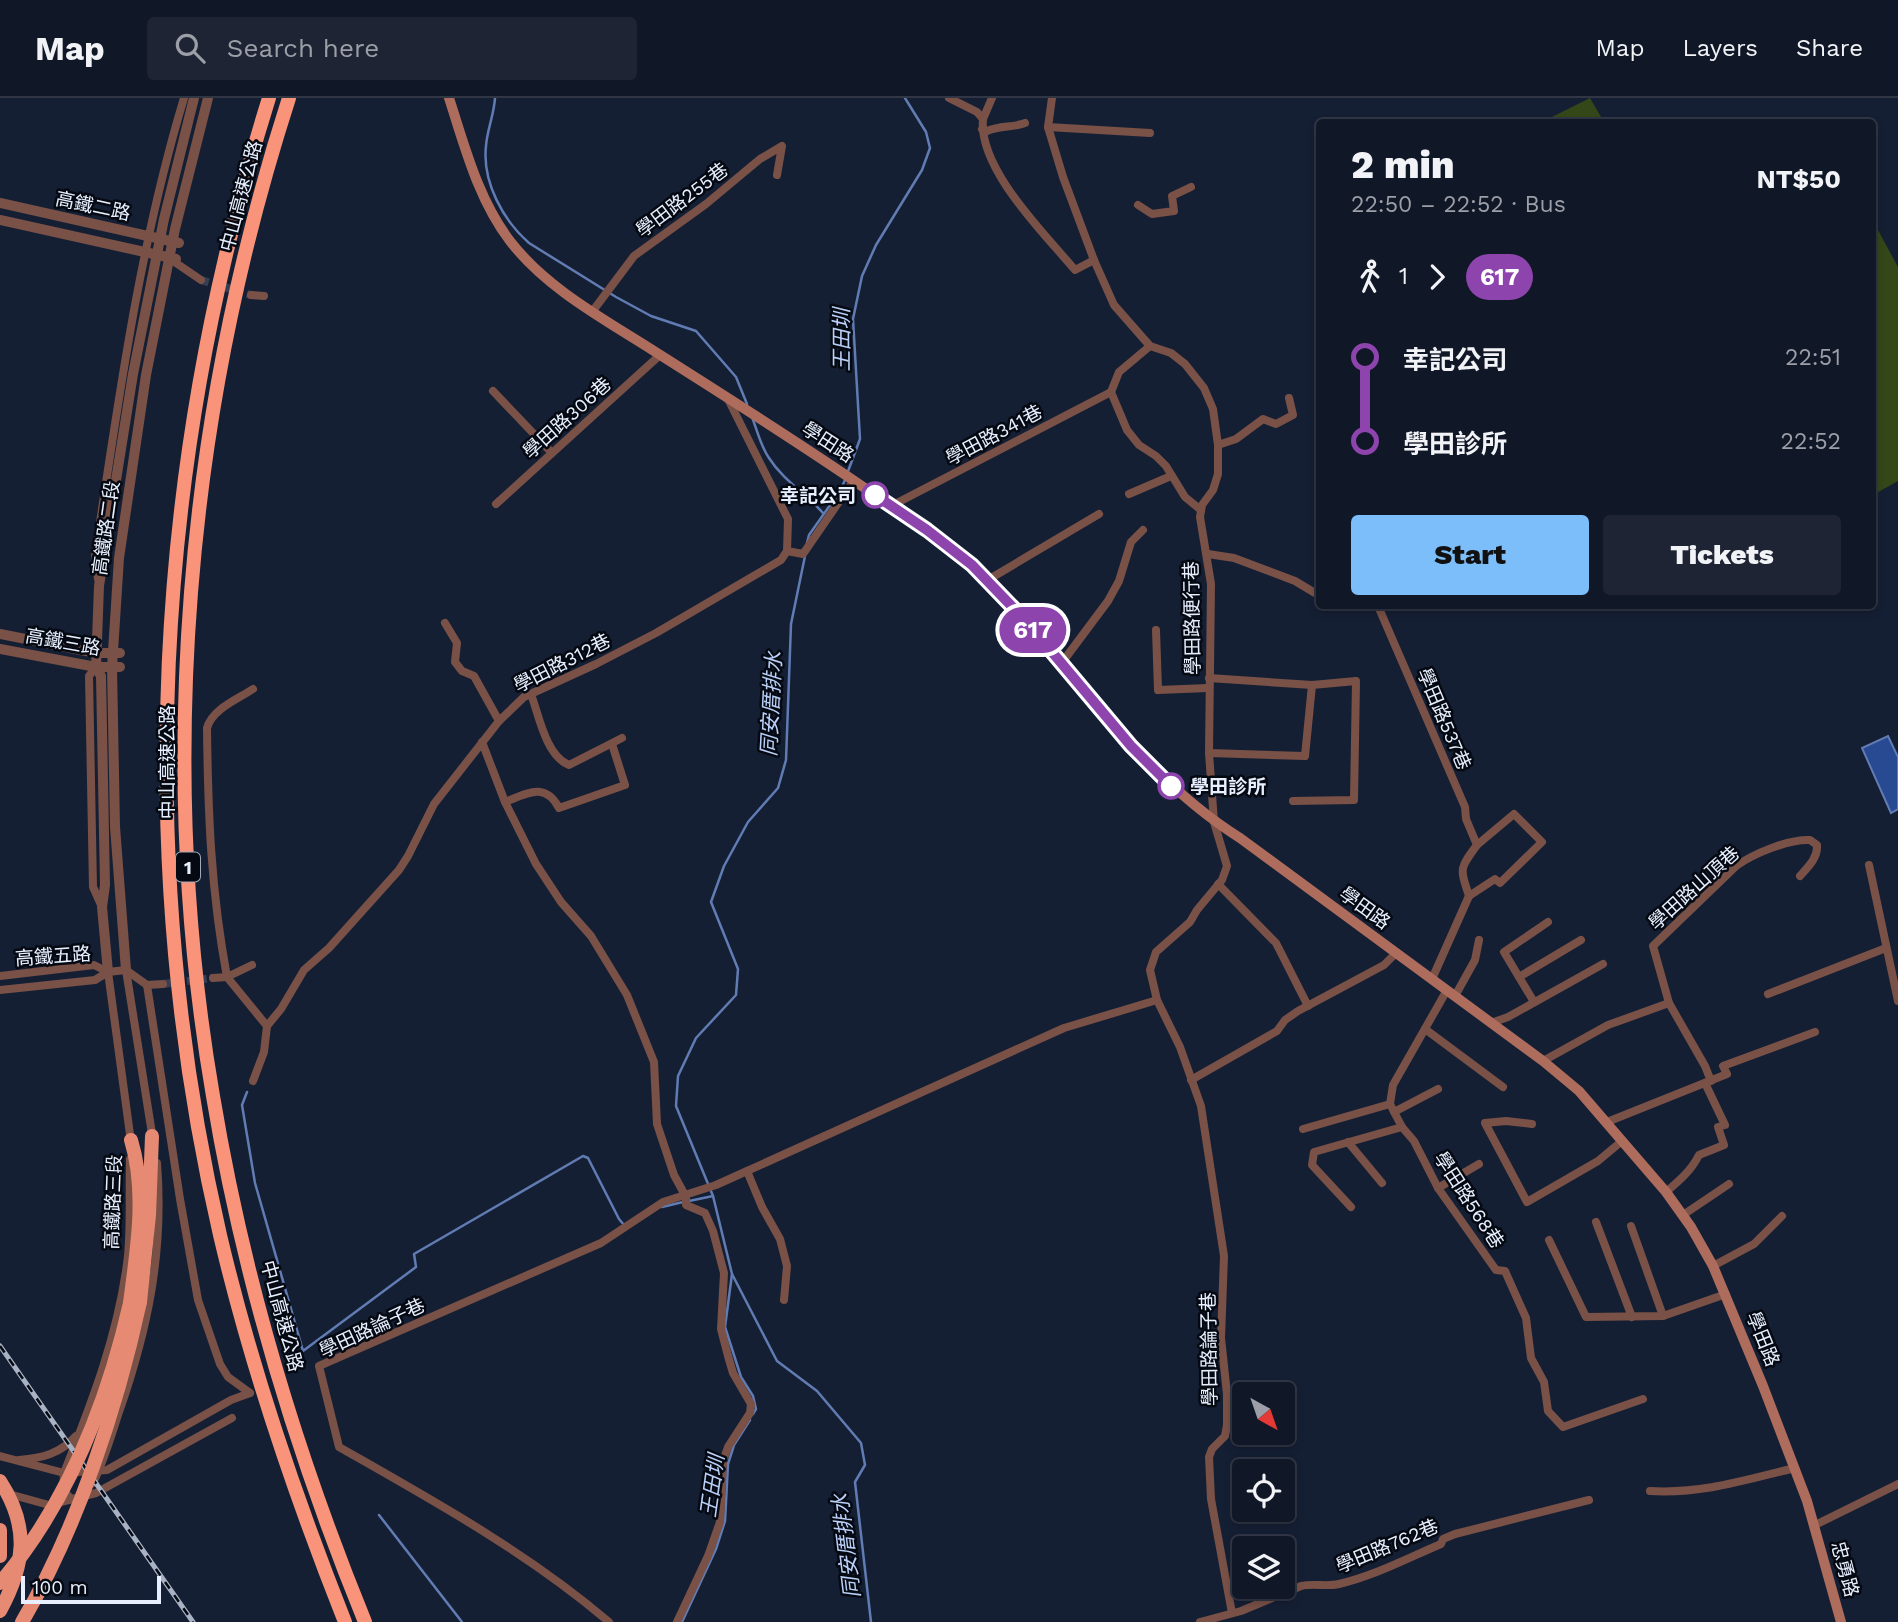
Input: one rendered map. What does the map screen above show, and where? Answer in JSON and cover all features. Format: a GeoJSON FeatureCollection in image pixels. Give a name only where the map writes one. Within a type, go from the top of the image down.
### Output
{"type":"FeatureCollection","features":[{"type":"Feature","properties":{"kind":"highway","name":"中山高速公路"},"geometry":{"type":"LineString","coordinates":[[269,98],[242,190],[210,323],[191,424],[179,515],[167,678],[169,872],[179,988],[193,1094],[220,1234],[252,1356],[276,1433],[314,1544],[345,1622]]}},
{"type":"Feature","properties":{"kind":"highway","name":"中山高速公路"},"geometry":{"type":"LineString","coordinates":[[289,98],[245,253],[219,377],[203,478],[191,591],[187,667],[185,736],[188,871],[199,999],[212,1091],[239,1230],[294,1427],[365,1622]]}},
{"type":"Feature","properties":{"kind":"highway"},"geometry":{"type":"LineString","coordinates":[[22,1622],[55,1560],[77,1508],[118,1389],[149,1215],[152,1136]]}},
{"type":"Feature","properties":{"kind":"highway"},"geometry":{"type":"LineString","coordinates":[[0,1583],[33,1538],[71,1475],[108,1386],[135,1302],[139,1215],[138,1162],[131,1139]]}},
{"type":"Feature","properties":{"kind":"highway"},"geometry":{"type":"LineString","coordinates":[[0,1481],[13,1505],[21,1539],[18,1572],[0,1611]]}},
{"type":"Feature","properties":{"kind":"highway"},"geometry":{"type":"LineString","coordinates":[[0,1530],[0,1556]]}},
{"type":"Feature","properties":{"kind":"main road"},"geometry":{"type":"LineString","coordinates":[[449,98],[469,161],[499,225],[519,252],[539,272],[596,307],[660,355],[727,398]]}},
{"type":"Feature","properties":{"kind":"main road","name":"學田路"},"geometry":{"type":"LineString","coordinates":[[727,398],[854,480],[972,565],[1026,621],[1131,746],[1175,789],[1214,822],[1240,838],[1571,1083],[1666,1192],[1713,1266],[1795,1468],[1815,1525]]}},
{"type":"Feature","properties":{"kind":"main road","name":"忠勇路"},"geometry":{"type":"LineString","coordinates":[[1815,1525],[1841,1622]]}},
{"type":"Feature","properties":{"kind":"street","name":"高鐵路二段"},"geometry":{"type":"LineString","coordinates":[[108,972],[102,907],[105,886],[101,677],[96,667],[99,586],[133,374],[157,255],[155,237],[184,98]]}},
{"type":"Feature","properties":{"kind":"street","name":"高鐵路二段"},"geometry":{"type":"LineString","coordinates":[[99,586],[95,556],[122,374],[146,252],[155,237],[194,98]]}},
{"type":"Feature","properties":{"kind":"street","name":"高鐵路二段"},"geometry":{"type":"LineString","coordinates":[[126,970],[116,849],[118,558],[146,375],[174,260],[208,98]]}},
{"type":"Feature","properties":{"kind":"street"},"geometry":{"type":"LineString","coordinates":[[949,98],[977,112],[1000,177],[1010,195],[1075,270],[1094,260]]}},
{"type":"Feature","properties":{"kind":"street"},"geometry":{"type":"LineString","coordinates":[[982,124],[992,98]]}},
{"type":"Feature","properties":{"kind":"street"},"geometry":{"type":"LineString","coordinates":[[1052,98],[1048,127],[1063,177],[1094,260],[1114,304],[1150,346],[1171,353],[1185,364],[1204,388],[1213,409],[1218,445],[1218,474],[1213,490],[1201,510],[1185,497],[1166,466],[1139,445],[1127,430],[1111,391]]}},
{"type":"Feature","properties":{"kind":"street"},"geometry":{"type":"LineString","coordinates":[[982,124],[987,131],[998,126],[1016,127],[1026,123]]}},
{"type":"Feature","properties":{"kind":"street"},"geometry":{"type":"LineString","coordinates":[[1048,127],[1150,133]]}},
{"type":"Feature","properties":{"kind":"street","name":"學田路255巷"},"geometry":{"type":"LineString","coordinates":[[596,307],[634,256],[706,204],[760,159],[782,146],[777,175]]}},
{"type":"Feature","properties":{"kind":"street"},"geometry":{"type":"LineString","coordinates":[[1138,205],[1152,214],[1174,211],[1172,196],[1191,187]]}},
{"type":"Feature","properties":{"kind":"street","name":"高鐵二路"},"geometry":{"type":"LineString","coordinates":[[0,203],[176,242]]}},
{"type":"Feature","properties":{"kind":"street","name":"高鐵二路"},"geometry":{"type":"LineString","coordinates":[[0,220],[174,260]]}},
{"type":"Feature","properties":{"kind":"street"},"geometry":{"type":"LineString","coordinates":[[174,260],[201,280]]}},
{"type":"Feature","properties":{"kind":"street"},"geometry":{"type":"LineString","coordinates":[[251,295],[264,296]]}},
{"type":"Feature","properties":{"kind":"street","name":"學田路341巷"},"geometry":{"type":"LineString","coordinates":[[891,506],[1111,391],[1119,372],[1150,346]]}},
{"type":"Feature","properties":{"kind":"street","name":"學田路306巷"},"geometry":{"type":"LineString","coordinates":[[496,503],[660,355]]}},
{"type":"Feature","properties":{"kind":"street"},"geometry":{"type":"LineString","coordinates":[[494,391],[551,453]]}},
{"type":"Feature","properties":{"kind":"street"},"geometry":{"type":"LineString","coordinates":[[727,398],[788,519],[788,551]]}},
{"type":"Feature","properties":{"kind":"street"},"geometry":{"type":"LineString","coordinates":[[1218,445],[1236,439],[1263,419],[1276,424],[1293,415],[1289,398]]}},
{"type":"Feature","properties":{"kind":"street"},"geometry":{"type":"LineString","coordinates":[[1129,494],[1171,476]]}},
{"type":"Feature","properties":{"kind":"street","name":"學田路312巷"},"geometry":{"type":"LineString","coordinates":[[267,1026],[281,1009],[304,970],[329,948],[399,870],[434,804],[482,742],[524,697],[656,633],[781,560],[788,551],[803,554],[854,480]]}},
{"type":"Feature","properties":{"kind":"street","name":"學田路便行巷"},"geometry":{"type":"LineString","coordinates":[[1201,510],[1211,584],[1208,688],[1214,822]]}},
{"type":"Feature","properties":{"kind":"street"},"geometry":{"type":"LineString","coordinates":[[986,581],[1100,514]]}},
{"type":"Feature","properties":{"kind":"street"},"geometry":{"type":"LineString","coordinates":[[1061,664],[1108,601],[1119,581],[1131,542],[1143,530]]}},
{"type":"Feature","properties":{"kind":"street"},"geometry":{"type":"LineString","coordinates":[[1208,554],[1234,558],[1295,580],[1316,593]]}},
{"type":"Feature","properties":{"kind":"street","name":"學田路537巷"},"geometry":{"type":"LineString","coordinates":[[1379,609],[1465,807],[1466,819],[1477,845]]}},
{"type":"Feature","properties":{"kind":"street"},"geometry":{"type":"LineString","coordinates":[[445,623],[457,643],[455,662],[462,671],[474,676],[499,722]]}},
{"type":"Feature","properties":{"kind":"street"},"geometry":{"type":"LineString","coordinates":[[1156,629],[1158,690],[1208,688]]}},
{"type":"Feature","properties":{"kind":"street","name":"高鐵三路"},"geometry":{"type":"LineString","coordinates":[[0,634],[96,653],[116,653]]}},
{"type":"Feature","properties":{"kind":"street","name":"高鐵三路"},"geometry":{"type":"LineString","coordinates":[[0,649],[96,667],[116,667]]}},
{"type":"Feature","properties":{"kind":"street"},"geometry":{"type":"LineString","coordinates":[[1209,678],[1312,685],[1356,681],[1354,800],[1293,801]]}},
{"type":"Feature","properties":{"kind":"street"},"geometry":{"type":"LineString","coordinates":[[1209,753],[1305,756],[1312,685]]}},
{"type":"Feature","properties":{"kind":"street"},"geometry":{"type":"LineString","coordinates":[[253,689],[215,714],[209,720],[207,728],[208,829],[227,977],[267,1026],[264,1052],[253,1081]]}},
{"type":"Feature","properties":{"kind":"street"},"geometry":{"type":"LineString","coordinates":[[531,694],[547,738],[559,761],[569,765],[622,738]]}},
{"type":"Feature","properties":{"kind":"street"},"geometry":{"type":"LineString","coordinates":[[482,742],[505,802],[536,864],[561,902],[591,936],[627,995],[654,1062],[657,1124],[674,1175],[686,1196],[686,1205],[705,1213],[713,1231],[724,1273],[721,1329],[733,1373],[751,1404],[750,1413],[727,1447],[723,1461],[720,1522],[708,1556],[677,1622]]}},
{"type":"Feature","properties":{"kind":"street"},"geometry":{"type":"LineString","coordinates":[[505,802],[529,792],[546,792],[554,798],[559,808],[625,785],[612,744]]}},
{"type":"Feature","properties":{"kind":"street"},"geometry":{"type":"LineString","coordinates":[[1432,979],[1469,896],[1495,879],[1500,883],[1542,842],[1514,814],[1477,845],[1462,864],[1469,896]]}},
{"type":"Feature","properties":{"kind":"street","name":"學田路論子巷"},"geometry":{"type":"LineString","coordinates":[[1214,822],[1227,866],[1222,880],[1190,922],[1156,952],[1150,970],[1157,1000],[1180,1047],[1201,1106],[1224,1256],[1221,1338],[1227,1394],[1227,1425],[1225,1436],[1212,1449],[1209,1457],[1212,1499],[1232,1613]]}},
{"type":"Feature","properties":{"kind":"street","name":"學田路山頂巷"},"geometry":{"type":"LineString","coordinates":[[1666,1192],[1683,1178],[1699,1155],[1724,1145],[1718,1127],[1725,1125],[1708,1082],[1705,1066],[1670,1003],[1653,949],[1656,942],[1736,866],[1747,859],[1772,848],[1810,840],[1818,849],[1815,858],[1800,876]]}},
{"type":"Feature","properties":{"kind":"street"},"geometry":{"type":"LineString","coordinates":[[1869,865],[1898,1002]]}},
{"type":"Feature","properties":{"kind":"street"},"geometry":{"type":"LineString","coordinates":[[1218,884],[1276,943],[1308,1006]]}},
{"type":"Feature","properties":{"kind":"street"},"geometry":{"type":"LineString","coordinates":[[1534,1002],[1504,952],[1548,922]]}},
{"type":"Feature","properties":{"kind":"street"},"geometry":{"type":"LineString","coordinates":[[1392,1108],[1393,1084],[1425,1029],[1475,960],[1479,940]]}},
{"type":"Feature","properties":{"kind":"street"},"geometry":{"type":"LineString","coordinates":[[1519,977],[1581,940]]}},
{"type":"Feature","properties":{"kind":"street"},"geometry":{"type":"LineString","coordinates":[[1768,994],[1886,948]]}},
{"type":"Feature","properties":{"kind":"street"},"geometry":{"type":"LineString","coordinates":[[1191,1080],[1278,1031],[1285,1020],[1384,965],[1396,953]]}},
{"type":"Feature","properties":{"kind":"street"},"geometry":{"type":"LineString","coordinates":[[1491,1023],[1508,1017],[1603,964]]}},
{"type":"Feature","properties":{"kind":"street","name":"高鐵五路"},"geometry":{"type":"LineString","coordinates":[[0,975],[94,965],[108,972]]}},
{"type":"Feature","properties":{"kind":"street"},"geometry":{"type":"LineString","coordinates":[[214,978],[227,977],[252,965]]}},
{"type":"Feature","properties":{"kind":"street"},"geometry":{"type":"LineString","coordinates":[[126,970],[147,985],[163,984]]}},
{"type":"Feature","properties":{"kind":"street"},"geometry":{"type":"LineString","coordinates":[[88,1496],[139,1354],[157,1256],[160,1214],[157,1164],[126,970]]}},
{"type":"Feature","properties":{"kind":"street","name":"高鐵五路"},"geometry":{"type":"LineString","coordinates":[[0,990],[95,980],[108,972],[126,970]]}},
{"type":"Feature","properties":{"kind":"street","name":"高鐵路三段"},"geometry":{"type":"LineString","coordinates":[[64,1473],[113,1340],[123,1290],[130,1213],[131,1139],[108,972]]}},
{"type":"Feature","properties":{"kind":"street"},"geometry":{"type":"LineString","coordinates":[[0,1456],[64,1473],[107,1470],[230,1400],[250,1393],[228,1377],[220,1364],[198,1300],[147,985]]}},
{"type":"Feature","properties":{"kind":"street","name":"學田路論子巷"},"geometry":{"type":"LineString","coordinates":[[609,1622],[476,1525],[339,1447],[319,1366],[601,1244],[663,1202],[686,1196],[747,1171],[1064,1028],[1157,1000]]}},
{"type":"Feature","properties":{"kind":"street"},"geometry":{"type":"LineString","coordinates":[[1543,1062],[1608,1025],[1670,1003]]}},
{"type":"Feature","properties":{"kind":"street"},"geometry":{"type":"LineString","coordinates":[[1425,1029],[1503,1087]]}},
{"type":"Feature","properties":{"kind":"street"},"geometry":{"type":"LineString","coordinates":[[1607,1122],[1727,1074],[1723,1066],[1815,1032]]}},
{"type":"Feature","properties":{"kind":"street"},"geometry":{"type":"LineString","coordinates":[[1303,1129],[1392,1108],[1438,1089]]}},
{"type":"Feature","properties":{"kind":"street","name":"學田路568巷"},"geometry":{"type":"LineString","coordinates":[[1392,1108],[1414,1141],[1438,1188],[1496,1270],[1505,1271],[1525,1318],[1531,1358],[1544,1382],[1548,1411],[1563,1427],[1643,1399]]}},
{"type":"Feature","properties":{"kind":"street"},"geometry":{"type":"LineString","coordinates":[[1532,1124],[1506,1121],[1485,1124],[1527,1202],[1598,1161],[1622,1141]]}},
{"type":"Feature","properties":{"kind":"street"},"geometry":{"type":"LineString","coordinates":[[1352,1206],[1312,1165],[1314,1152],[1402,1126]]}},
{"type":"Feature","properties":{"kind":"street"},"geometry":{"type":"LineString","coordinates":[[1348,1142],[1382,1183]]}},
{"type":"Feature","properties":{"kind":"street"},"geometry":{"type":"LineString","coordinates":[[1438,1188],[1479,1164]]}},
{"type":"Feature","properties":{"kind":"street"},"geometry":{"type":"LineString","coordinates":[[747,1171],[762,1207],[780,1239],[787,1266],[784,1300]]}},
{"type":"Feature","properties":{"kind":"street"},"geometry":{"type":"LineString","coordinates":[[1683,1215],[1729,1184]]}},
{"type":"Feature","properties":{"kind":"street"},"geometry":{"type":"LineString","coordinates":[[1713,1266],[1754,1244],[1782,1216]]}},
{"type":"Feature","properties":{"kind":"street"},"geometry":{"type":"LineString","coordinates":[[1596,1222],[1632,1317]]}},
{"type":"Feature","properties":{"kind":"street"},"geometry":{"type":"LineString","coordinates":[[1631,1226],[1662,1316]]}},
{"type":"Feature","properties":{"kind":"street"},"geometry":{"type":"LineString","coordinates":[[1549,1240],[1586,1317],[1662,1316],[1726,1294]]}},
{"type":"Feature","properties":{"kind":"street"},"geometry":{"type":"LineString","coordinates":[[0,1491],[49,1505],[88,1496],[232,1418]]}},
{"type":"Feature","properties":{"kind":"street","name":"高鐵路三段"},"geometry":{"type":"LineString","coordinates":[[13,1461],[54,1454],[67,1446],[82,1428]]}},
{"type":"Feature","properties":{"kind":"street"},"geometry":{"type":"LineString","coordinates":[[1650,1490],[1704,1490],[1795,1468]]}},
{"type":"Feature","properties":{"kind":"street"},"geometry":{"type":"LineString","coordinates":[[64,1473],[64,1488],[67,1495],[74,1500]]}},
{"type":"Feature","properties":{"kind":"street"},"geometry":{"type":"LineString","coordinates":[[1815,1525],[1898,1484]]}},
{"type":"Feature","properties":{"kind":"street","name":"學田路762巷"},"geometry":{"type":"LineString","coordinates":[[1200,1622],[1270,1601],[1301,1586],[1337,1584],[1360,1578],[1441,1544],[1443,1539],[1455,1534],[1588,1500]]}},
{"type":"Feature","properties":{"kind":"green space"},"geometry":{"type":"Polygon","coordinates":[[[1590,98],[1602,119],[1548,119],[1590,98]]]}},
{"type":"Feature","properties":{"kind":"green space"},"geometry":{"type":"Polygon","coordinates":[[[1876,226],[1898,267],[1898,481],[1876,493],[1876,226]]]}},
{"type":"Feature","properties":{"kind":"water"},"geometry":{"type":"Polygon","coordinates":[[[1888,736],[1898,757],[1898,809],[1891,813],[1862,748],[1888,736]]]}},
{"type":"Feature","properties":{"kind":"waterway","name":"同安厝排水"},"geometry":{"type":"LineString","coordinates":[[495,98],[487,140],[487,173],[503,212],[520,234],[529,243],[616,297],[651,316],[696,331],[736,377],[747,404]]}},
{"type":"Feature","properties":{"kind":"waterway","name":"王田圳"},"geometry":{"type":"LineString","coordinates":[[847,474],[860,439],[853,319],[862,276],[876,245],[922,170],[930,148],[926,132],[905,98]]}},
{"type":"Feature","properties":{"kind":"waterway","name":"同安厝排水"},"geometry":{"type":"LineString","coordinates":[[752,417],[764,449],[775,466],[823,513]]}},
{"type":"Feature","properties":{"kind":"waterway","name":"同安厝排水"},"geometry":{"type":"LineString","coordinates":[[807,543],[809,535],[845,480]]}},
{"type":"Feature","properties":{"kind":"waterway","name":"同安厝排水"},"geometry":{"type":"LineString","coordinates":[[805,556],[791,624],[786,760],[778,788],[748,822],[724,866],[711,902],[738,969],[736,995],[696,1038],[678,1076],[676,1106],[713,1196],[732,1274],[777,1361],[817,1391],[861,1443],[865,1465],[855,1482],[871,1622]]}},
{"type":"Feature","properties":{"kind":"waterway"},"geometry":{"type":"LineString","coordinates":[[247,1092],[242,1105],[255,1183],[303,1351],[416,1267],[414,1254],[583,1156],[588,1158],[624,1225]]}},
{"type":"Feature","properties":{"kind":"waterway"},"geometry":{"type":"LineString","coordinates":[[689,1201],[713,1196]]}},
{"type":"Feature","properties":{"kind":"waterway"},"geometry":{"type":"LineString","coordinates":[[662,1207],[683,1202]]}},
{"type":"Feature","properties":{"kind":"waterway","name":"王田圳"},"geometry":{"type":"LineString","coordinates":[[732,1274],[725,1327],[741,1377],[753,1396],[756,1409],[753,1414]]}},
{"type":"Feature","properties":{"kind":"waterway","name":"王田圳"},"geometry":{"type":"LineString","coordinates":[[682,1622],[716,1549],[725,1521],[728,1464],[734,1445],[750,1420]]}},
{"type":"Feature","properties":{"kind":"waterway"},"geometry":{"type":"LineString","coordinates":[[379,1515],[462,1622]]}},
{"type":"Feature","properties":{"kind":"tunnel"},"geometry":{"type":"LineString","coordinates":[[201,280],[251,295]]}},
{"type":"Feature","properties":{"kind":"tunnel"},"geometry":{"type":"LineString","coordinates":[[163,984],[213,978]]}},
{"type":"Feature","properties":{"kind":"railway"},"geometry":{"type":"LineString","coordinates":[[0,1346],[193,1622]]}},
{"type":"Feature","properties":{"kind":"bus line","name":"617"},"geometry":{"type":"LineString","coordinates":[[875,495],[972,565],[1026,621],[1131,746],[1171,786]]}},
{"type":"Feature","properties":{"kind":"place","name":"幸記公司"},"geometry":{"type":"Point","coordinates":[875,495]}},
{"type":"Feature","properties":{"kind":"place","name":"學田診所"},"geometry":{"type":"Point","coordinates":[1171,786]}}]}
